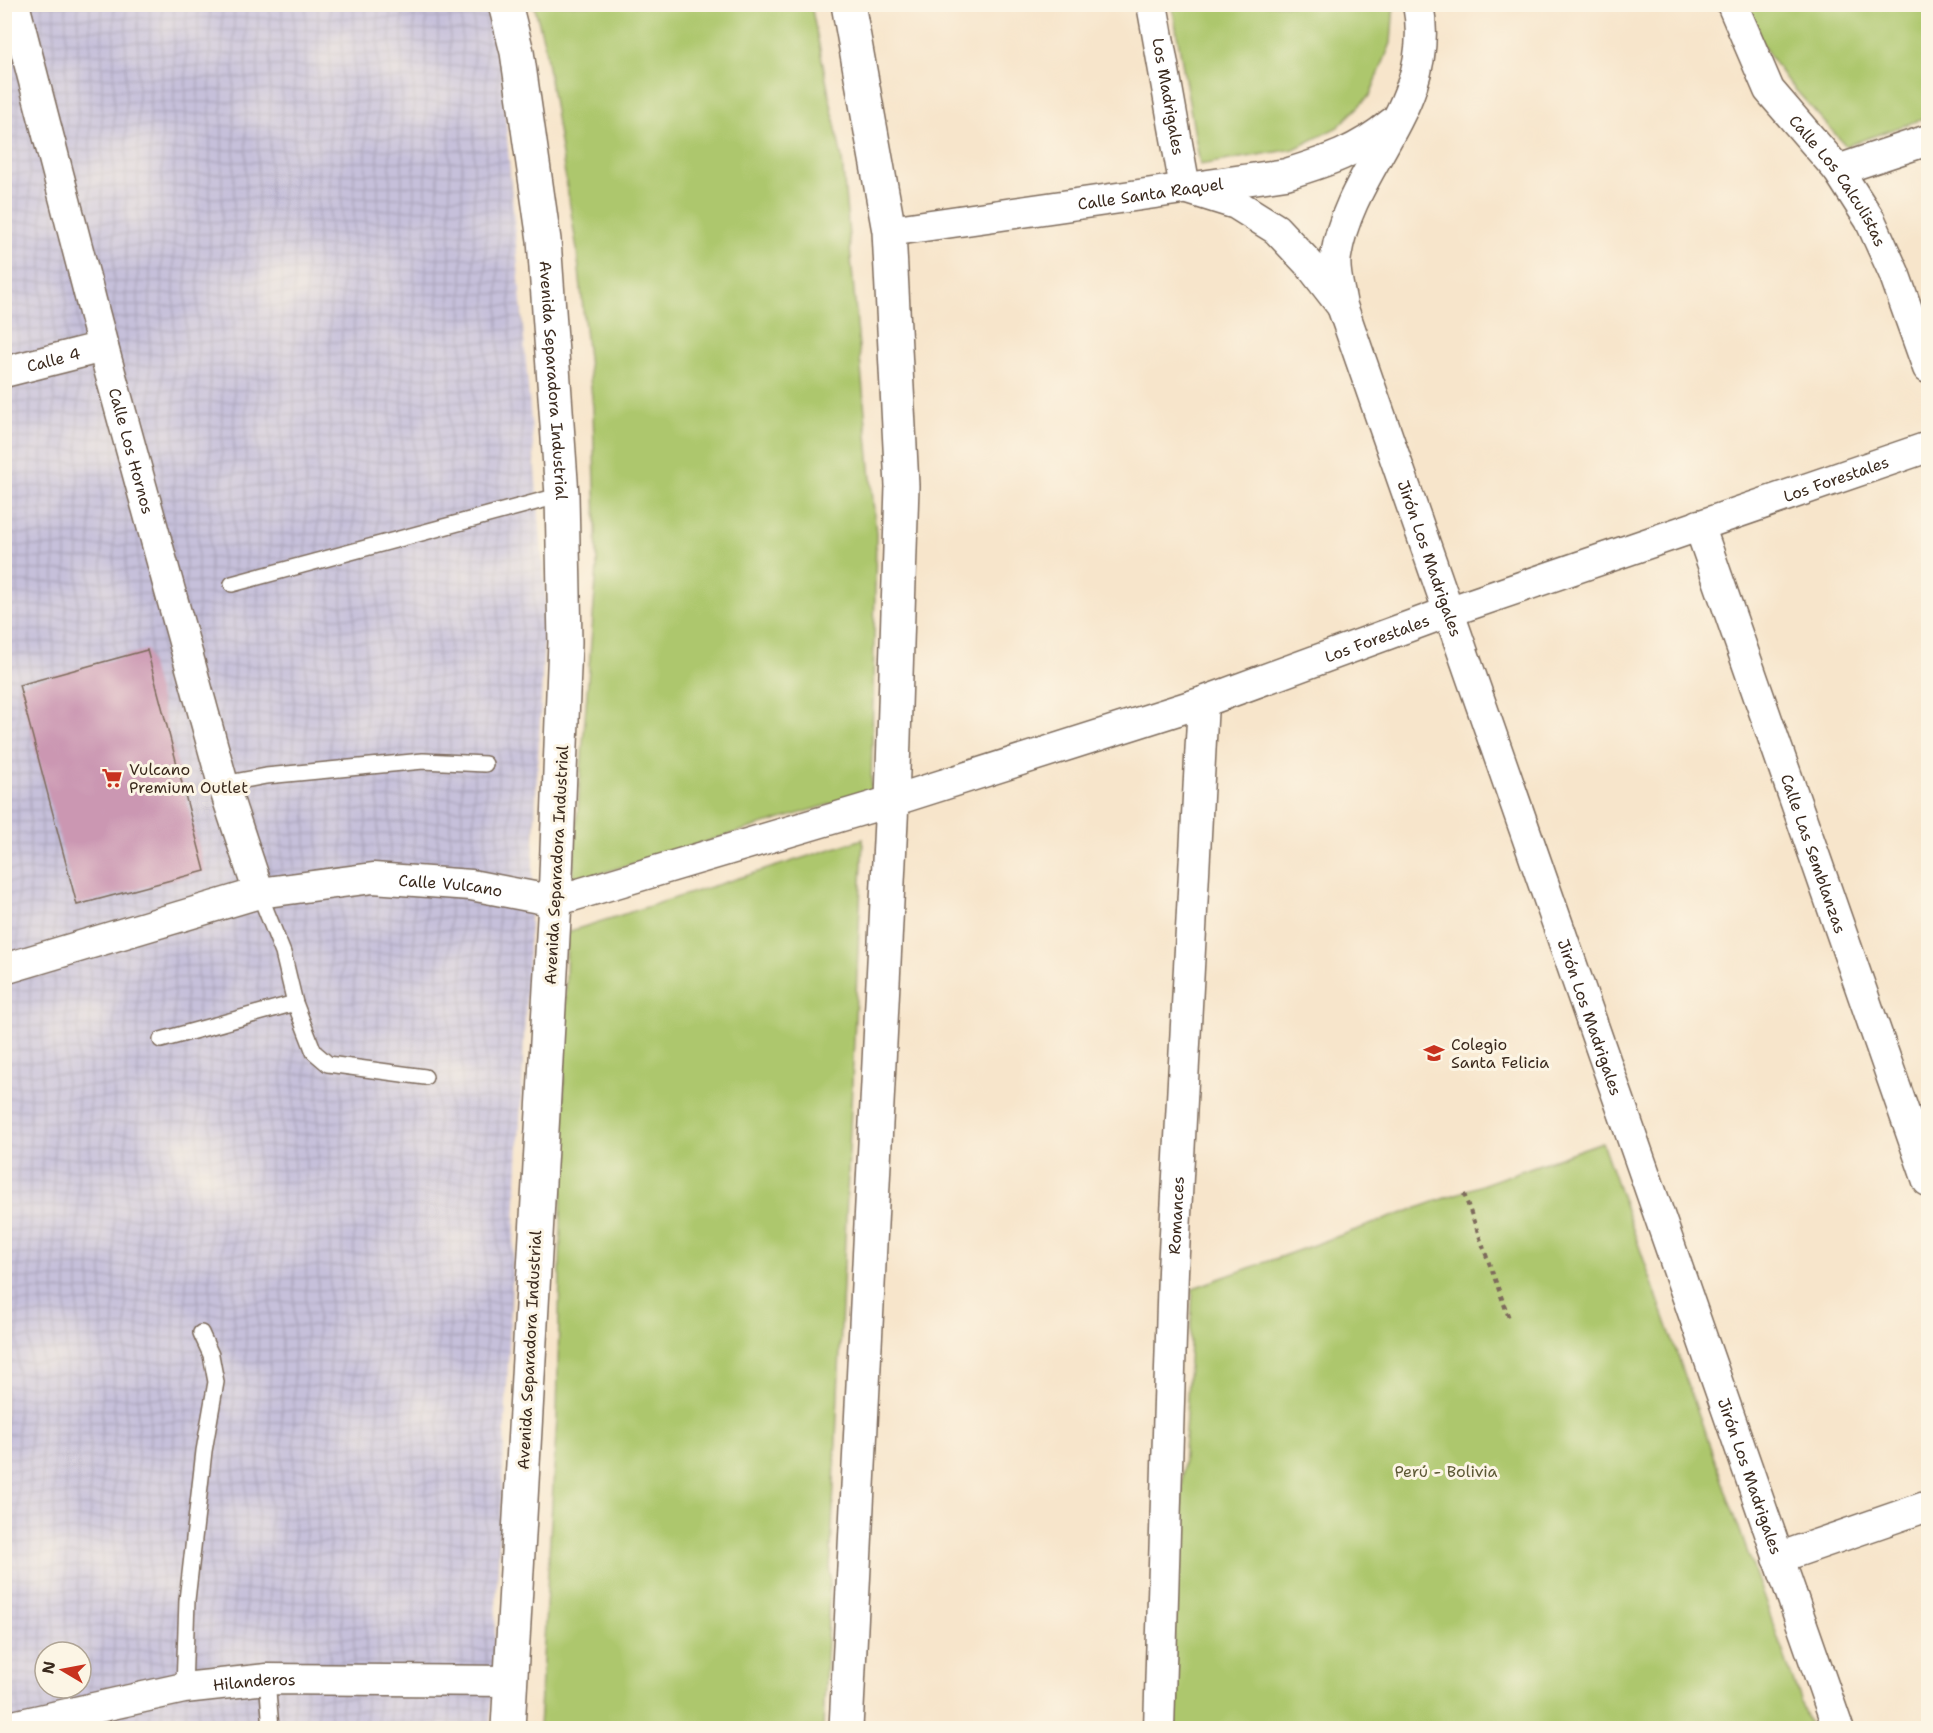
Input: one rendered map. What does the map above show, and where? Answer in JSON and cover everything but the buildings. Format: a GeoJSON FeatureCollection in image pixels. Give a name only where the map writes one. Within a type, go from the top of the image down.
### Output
{"type":"FeatureCollection","features":[{"type":"Feature","properties":{"kind":"main road","name":"Avenida Separadora Industrial"},"geometry":{"type":"LineString","coordinates":[[505,4],[517,52],[544,240],[562,495],[565,642],[555,901],[508,1728]]}},
{"type":"Feature","properties":{"kind":"main road"},"geometry":{"type":"LineString","coordinates":[[846,1728],[891,801],[902,486],[889,231],[848,4]]}},
{"type":"Feature","properties":{"kind":"street","name":"Calle Los Hornos"},"geometry":{"type":"LineString","coordinates":[[14,4],[103,347],[223,784],[258,893]]}},
{"type":"Feature","properties":{"kind":"street","name":"Los Madrigales"},"geometry":{"type":"LineString","coordinates":[[1152,4],[1185,188]]}},
{"type":"Feature","properties":{"kind":"street","name":"Jirón Los Madrigales"},"geometry":{"type":"LineString","coordinates":[[1418,4],[1421,50],[1414,83],[1399,118],[1346,217],[1335,258],[1342,306],[1838,1728]]}},
{"type":"Feature","properties":{"kind":"street","name":"Calle Los Calculistas"},"geometry":{"type":"LineString","coordinates":[[1732,4],[1769,90],[1838,170],[1865,212],[1883,246],[1929,368]]}},
{"type":"Feature","properties":{"kind":"street","name":"Calle Santa Raquel"},"geometry":{"type":"LineString","coordinates":[[889,231],[1286,174],[1336,158],[1371,140],[1399,118]]}},
{"type":"Feature","properties":{"kind":"street"},"geometry":{"type":"LineString","coordinates":[[1838,170],[1929,141]]}},
{"type":"Feature","properties":{"kind":"street","name":"Jirón Los Madrigales"},"geometry":{"type":"LineString","coordinates":[[1185,188],[1236,204],[1276,229],[1310,265],[1342,306]]}},
{"type":"Feature","properties":{"kind":"street","name":"Calle 4"},"geometry":{"type":"LineString","coordinates":[[4,372],[103,347]]}},
{"type":"Feature","properties":{"kind":"street","name":"Los Forestales"},"geometry":{"type":"LineString","coordinates":[[891,801],[1203,702],[1448,612],[1929,447]]}},
{"type":"Feature","properties":{"kind":"street","name":"Calle Las Semblanzas"},"geometry":{"type":"LineString","coordinates":[[1699,525],[1929,1181]]}},
{"type":"Feature","properties":{"kind":"street","name":"Romances"},"geometry":{"type":"LineString","coordinates":[[1159,1728],[1173,1271],[1203,702]]}},
{"type":"Feature","properties":{"kind":"street","name":"Calle Vulcano"},"geometry":{"type":"LineString","coordinates":[[4,969],[258,893],[373,878],[471,885],[555,901],[891,801]]}},
{"type":"Feature","properties":{"kind":"street"},"geometry":{"type":"LineString","coordinates":[[1778,1558],[1929,1506]]}},
{"type":"Feature","properties":{"kind":"street","name":"Hilanderos"},"geometry":{"type":"LineString","coordinates":[[4,1728],[184,1688],[267,1679],[510,1681]]}},
{"type":"Feature","properties":{"kind":"lane"},"geometry":{"type":"LineString","coordinates":[[232,584],[562,495]]}},
{"type":"Feature","properties":{"kind":"lane"},"geometry":{"type":"LineString","coordinates":[[223,784],[266,776],[423,760],[485,764]]}},
{"type":"Feature","properties":{"kind":"lane"},"geometry":{"type":"LineString","coordinates":[[258,893],[283,953],[295,1003],[314,1053],[328,1064],[425,1077]]}},
{"type":"Feature","properties":{"kind":"lane"},"geometry":{"type":"LineString","coordinates":[[161,1040],[295,1003]]}},
{"type":"Feature","properties":{"kind":"lane"},"geometry":{"type":"LineString","coordinates":[[184,1688],[188,1589],[204,1451],[216,1382],[210,1356],[201,1333]]}},
{"type":"Feature","properties":{"kind":"lane"},"geometry":{"type":"LineString","coordinates":[[267,1679],[271,1728]]}},
{"type":"Feature","properties":{"kind":"path"},"geometry":{"type":"LineString","coordinates":[[1464,1194],[1509,1318]]}},
{"type":"Feature","properties":{"kind":"shaded area"},"geometry":{"type":"Polygon","coordinates":[[[5,5],[486,5],[501,65],[546,599],[490,1728],[5,1728],[5,5]]]}},
{"type":"Feature","properties":{"kind":"green space"},"geometry":{"type":"Polygon","coordinates":[[[1394,4],[1391,43],[1370,95],[1338,127],[1294,149],[1200,165],[1172,5],[1394,4]]]}},
{"type":"Feature","properties":{"kind":"green space"},"geometry":{"type":"Polygon","coordinates":[[[534,5],[811,5],[842,159],[876,534],[871,792],[572,882],[597,567],[593,408],[577,250],[544,42],[534,5]]]}},
{"type":"Feature","properties":{"kind":"green space"},"geometry":{"type":"Polygon","coordinates":[[[1747,5],[1928,5],[1928,117],[1846,146],[1785,78],[1753,31],[1747,5]]]}},
{"type":"Feature","properties":{"kind":"green space"},"geometry":{"type":"Polygon","coordinates":[[[863,839],[823,1728],[539,1728],[557,1417],[567,932],[863,839]]]}},
{"type":"Feature","properties":{"kind":"green space","name":"Perú - Bolivia"},"geometry":{"type":"Polygon","coordinates":[[[1602,1142],[1810,1728],[1169,1728],[1193,1288],[1602,1142]]]}},
{"type":"Feature","properties":{"kind":"place","name":"Vulcano Premium Outlet"},"geometry":{"type":"Point","coordinates":[112,778]}},
{"type":"Feature","properties":{"kind":"place","name":"Colegio Santa Felicia"},"geometry":{"type":"Point","coordinates":[1434,1053]}}]}
